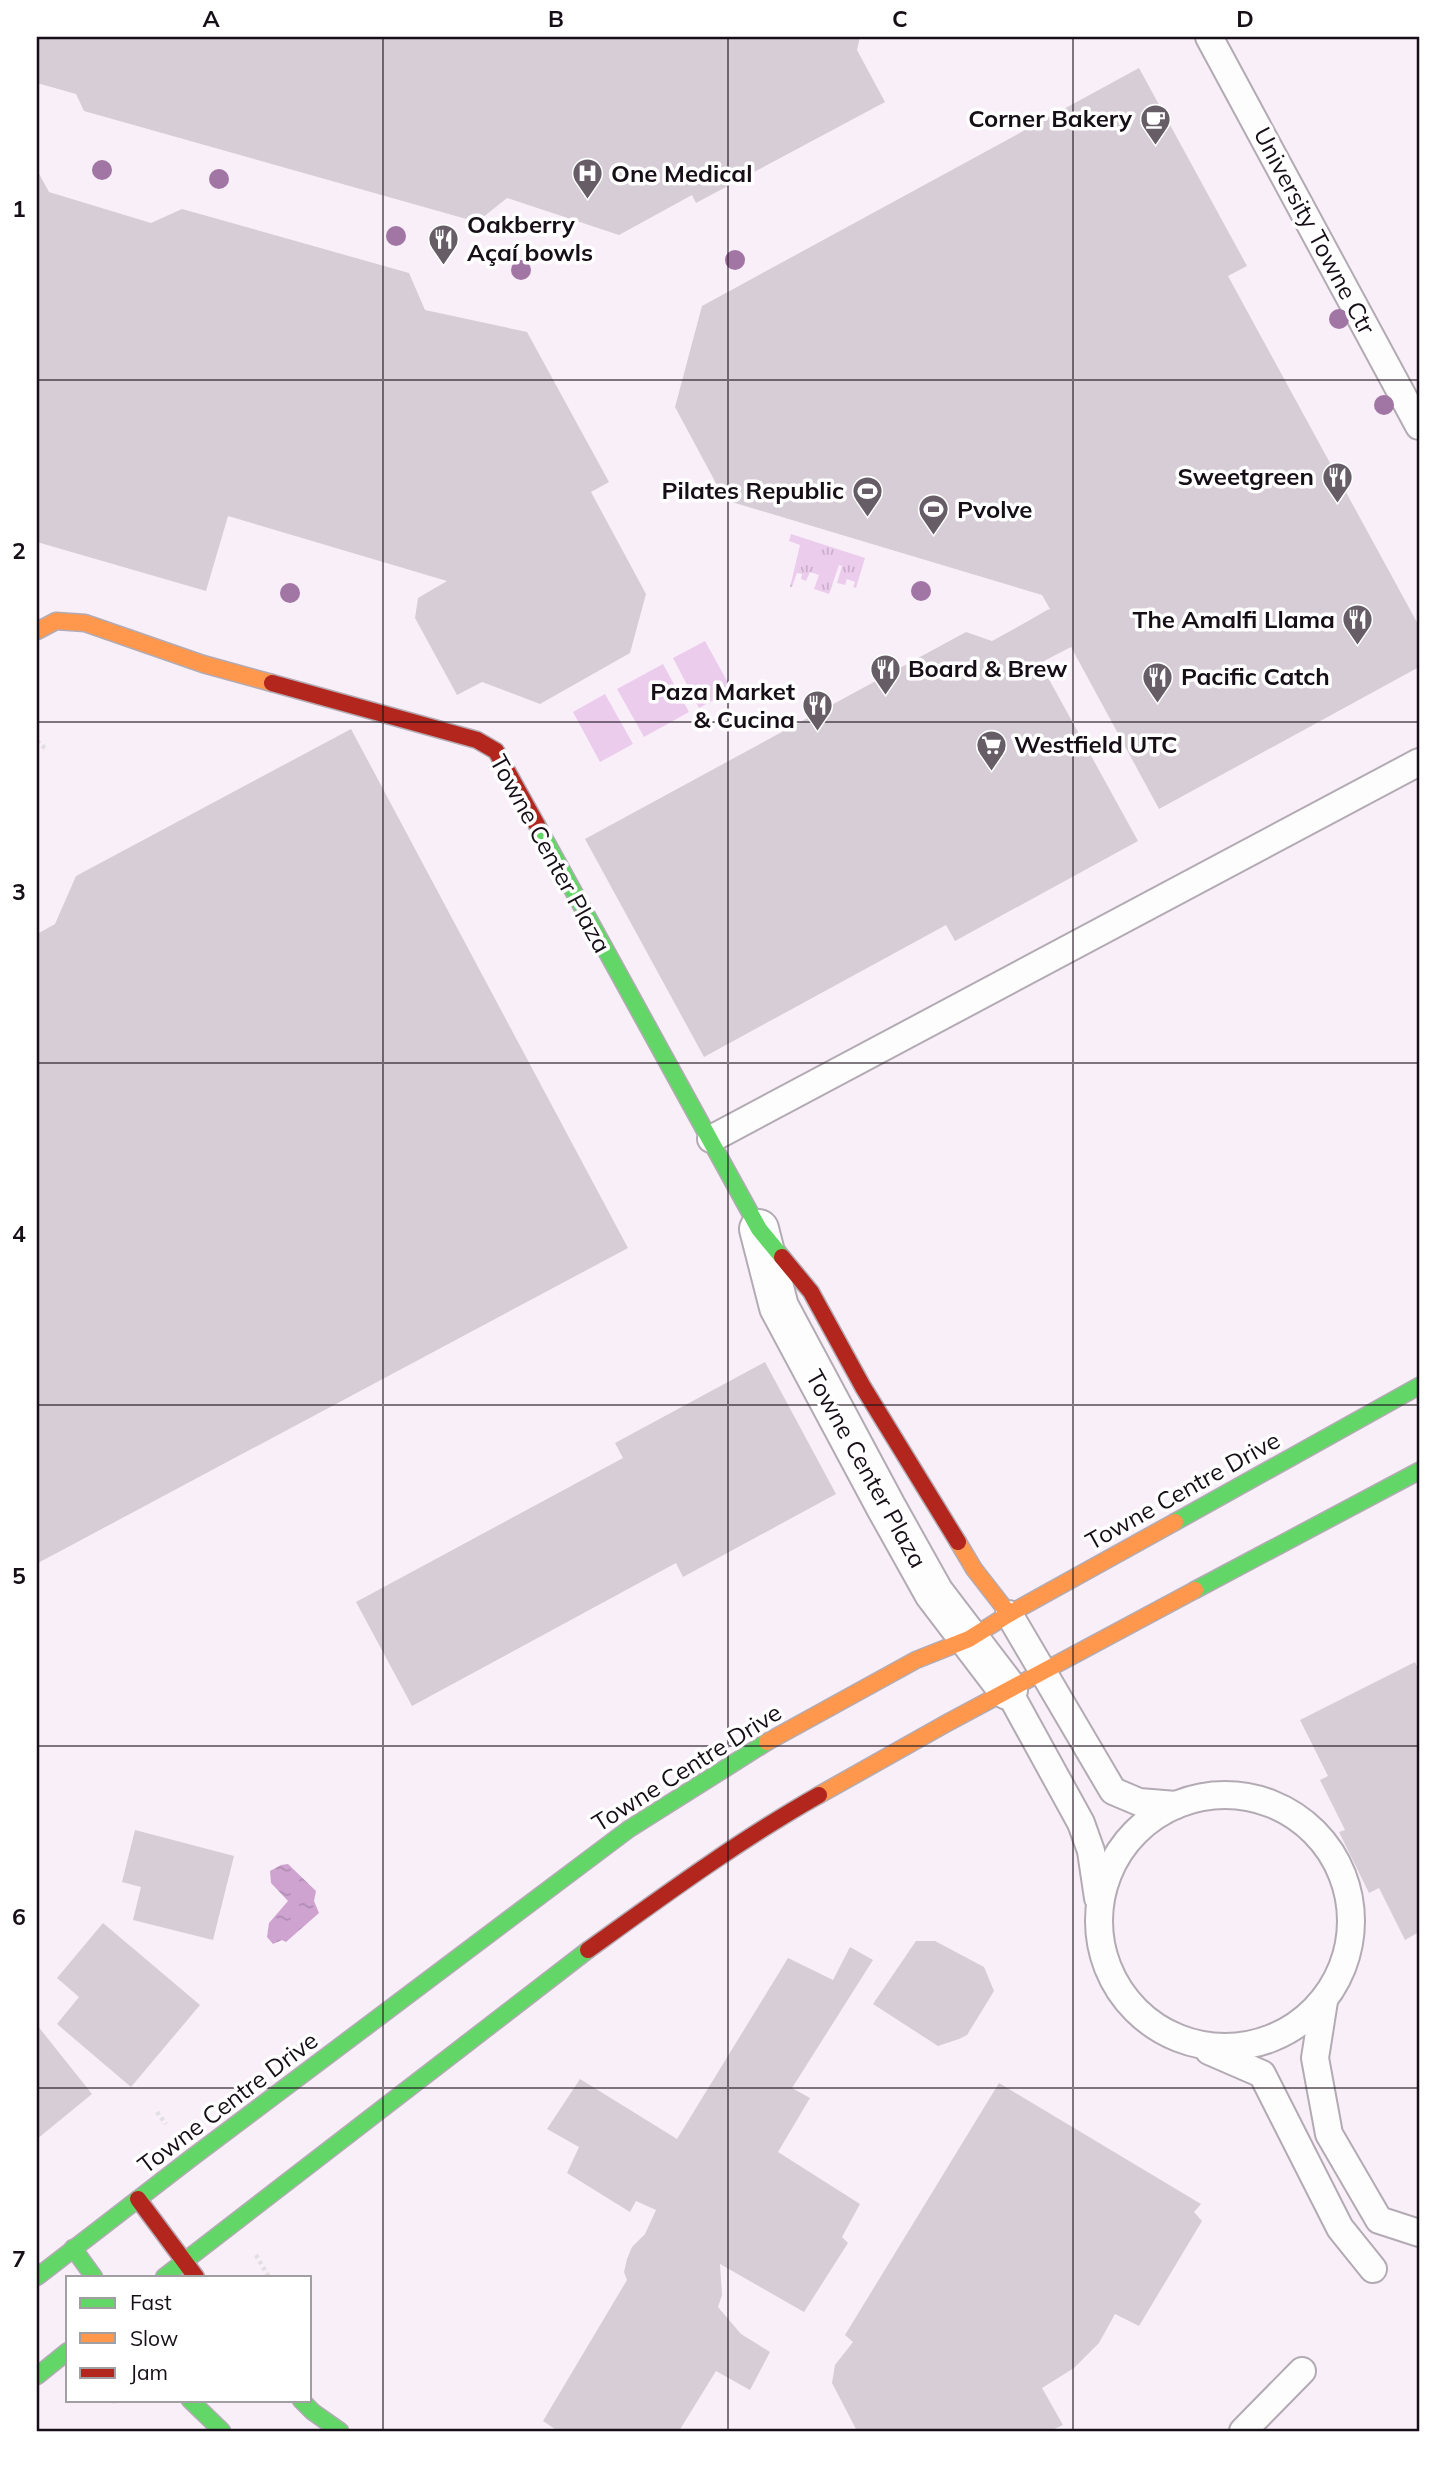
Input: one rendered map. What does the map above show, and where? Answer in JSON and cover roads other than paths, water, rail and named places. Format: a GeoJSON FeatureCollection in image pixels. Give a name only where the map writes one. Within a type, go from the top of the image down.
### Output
{"type":"FeatureCollection","features":[{"type":"Feature","properties":{"kind":"main road","name":"Towne Center Plaza"},"geometry":{"type":"LineString","coordinates":[[37,631],[55,621],[85,623],[203,664],[477,740],[496,751],[759,1229],[811,1292],[863,1387],[974,1569],[1009,1614]]}},
{"type":"Feature","properties":{"kind":"main road","name":"Towne Centre Drive"},"geometry":{"type":"LineString","coordinates":[[37,2277],[629,1829],[764,1744],[916,1660],[969,1639],[1009,1614],[1419,1386]]}},
{"type":"Feature","properties":{"kind":"main road"},"geometry":{"type":"LineString","coordinates":[[165,2276],[570,1964],[693,1875],[783,1816],[1008,1690],[1419,1471]]}},
{"type":"Feature","properties":{"kind":"main road"},"geometry":{"type":"LineString","coordinates":[[138,2199],[195,2276]]}},
{"type":"Feature","properties":{"kind":"main road"},"geometry":{"type":"LineString","coordinates":[[73,2248],[93,2276]]}},
{"type":"Feature","properties":{"kind":"main road"},"geometry":{"type":"LineString","coordinates":[[37,2376],[66,2353]]}},
{"type":"Feature","properties":{"kind":"main road"},"geometry":{"type":"LineString","coordinates":[[192,2402],[222,2431]]}},
{"type":"Feature","properties":{"kind":"main road"},"geometry":{"type":"LineString","coordinates":[[303,2402],[340,2431]]}},
{"type":"Feature","properties":{"kind":"street","name":"Towne Center Plaza"},"geometry":{"type":"LineString","coordinates":[[759,1229],[779,1307],[934,1593],[1008,1690]]}},
{"type":"Feature","properties":{"kind":"lane","name":"University Towne Ctr"},"geometry":{"type":"LineString","coordinates":[[1209,37],[1419,426]]}},
{"type":"Feature","properties":{"kind":"lane"},"geometry":{"type":"LineString","coordinates":[[711,1139],[1419,762]]}},
{"type":"Feature","properties":{"kind":"lane"},"geometry":{"type":"LineString","coordinates":[[1009,1614],[1113,1791],[1139,1802],[1176,1804]]}},
{"type":"Feature","properties":{"kind":"lane"},"geometry":{"type":"LineString","coordinates":[[1008,1690],[1081,1823],[1091,1851],[1100,1908],[1100,1940],[1109,1970],[1125,1998],[1147,2021],[1175,2037],[1262,2074],[1340,2228],[1373,2269]]}},
{"type":"Feature","properties":{"kind":"lane"},"geometry":{"type":"LineString","coordinates":[[1100,1908],[1105,1881],[1116,1856],[1132,1835],[1153,1817],[1176,1804],[1212,1795],[1249,1797],[1284,1809],[1314,1831],[1336,1861],[1349,1896],[1351,1933],[1343,1969],[1324,2001],[1300,2024],[1272,2039],[1239,2047],[1206,2047],[1175,2037]]}},
{"type":"Feature","properties":{"kind":"lane"},"geometry":{"type":"LineString","coordinates":[[1324,2001],[1315,2058],[1329,2134],[1379,2220],[1419,2234]]}},
{"type":"Feature","properties":{"kind":"lane"},"geometry":{"type":"LineString","coordinates":[[1243,2431],[1302,2371]]}},
{"type":"Feature","properties":{"kind":"water"},"geometry":{"type":"Polygon","coordinates":[[[288,1864],[316,1891],[314,1901],[319,1913],[286,1942],[282,1940],[273,1944],[267,1937],[269,1923],[288,1901],[271,1883],[270,1871],[288,1864]]]}},
{"type":"Feature","properties":{"kind":"tunnel"},"geometry":{"type":"LineString","coordinates":[[1032,619],[1054,656]]}},
{"type":"Feature","properties":{"kind":"place","name":"Corner Bakery"},"geometry":{"type":"Point","coordinates":[1155,146]}},
{"type":"Feature","properties":{"kind":"place","name":"One Medical"},"geometry":{"type":"Point","coordinates":[588,201]}},
{"type":"Feature","properties":{"kind":"place","name":"Oakberry Açaí bowls"},"geometry":{"type":"Point","coordinates":[444,266]}},
{"type":"Feature","properties":{"kind":"place","name":"Sweetgreen"},"geometry":{"type":"Point","coordinates":[1337,504]}},
{"type":"Feature","properties":{"kind":"place","name":"Pilates Republic"},"geometry":{"type":"Point","coordinates":[867,518]}},
{"type":"Feature","properties":{"kind":"place","name":"Pvolve"},"geometry":{"type":"Point","coordinates":[934,537]}},
{"type":"Feature","properties":{"kind":"place","name":"The Amalfi Llama"},"geometry":{"type":"Point","coordinates":[1358,647]}},
{"type":"Feature","properties":{"kind":"place","name":"Board & Brew"},"geometry":{"type":"Point","coordinates":[885,696]}},
{"type":"Feature","properties":{"kind":"place","name":"Pacific Catch"},"geometry":{"type":"Point","coordinates":[1158,704]}},
{"type":"Feature","properties":{"kind":"place","name":"Paza Market & Cucina"},"geometry":{"type":"Point","coordinates":[818,733]}},
{"type":"Feature","properties":{"kind":"place","name":"Westfield UTC"},"geometry":{"type":"Point","coordinates":[991,772]}}]}
